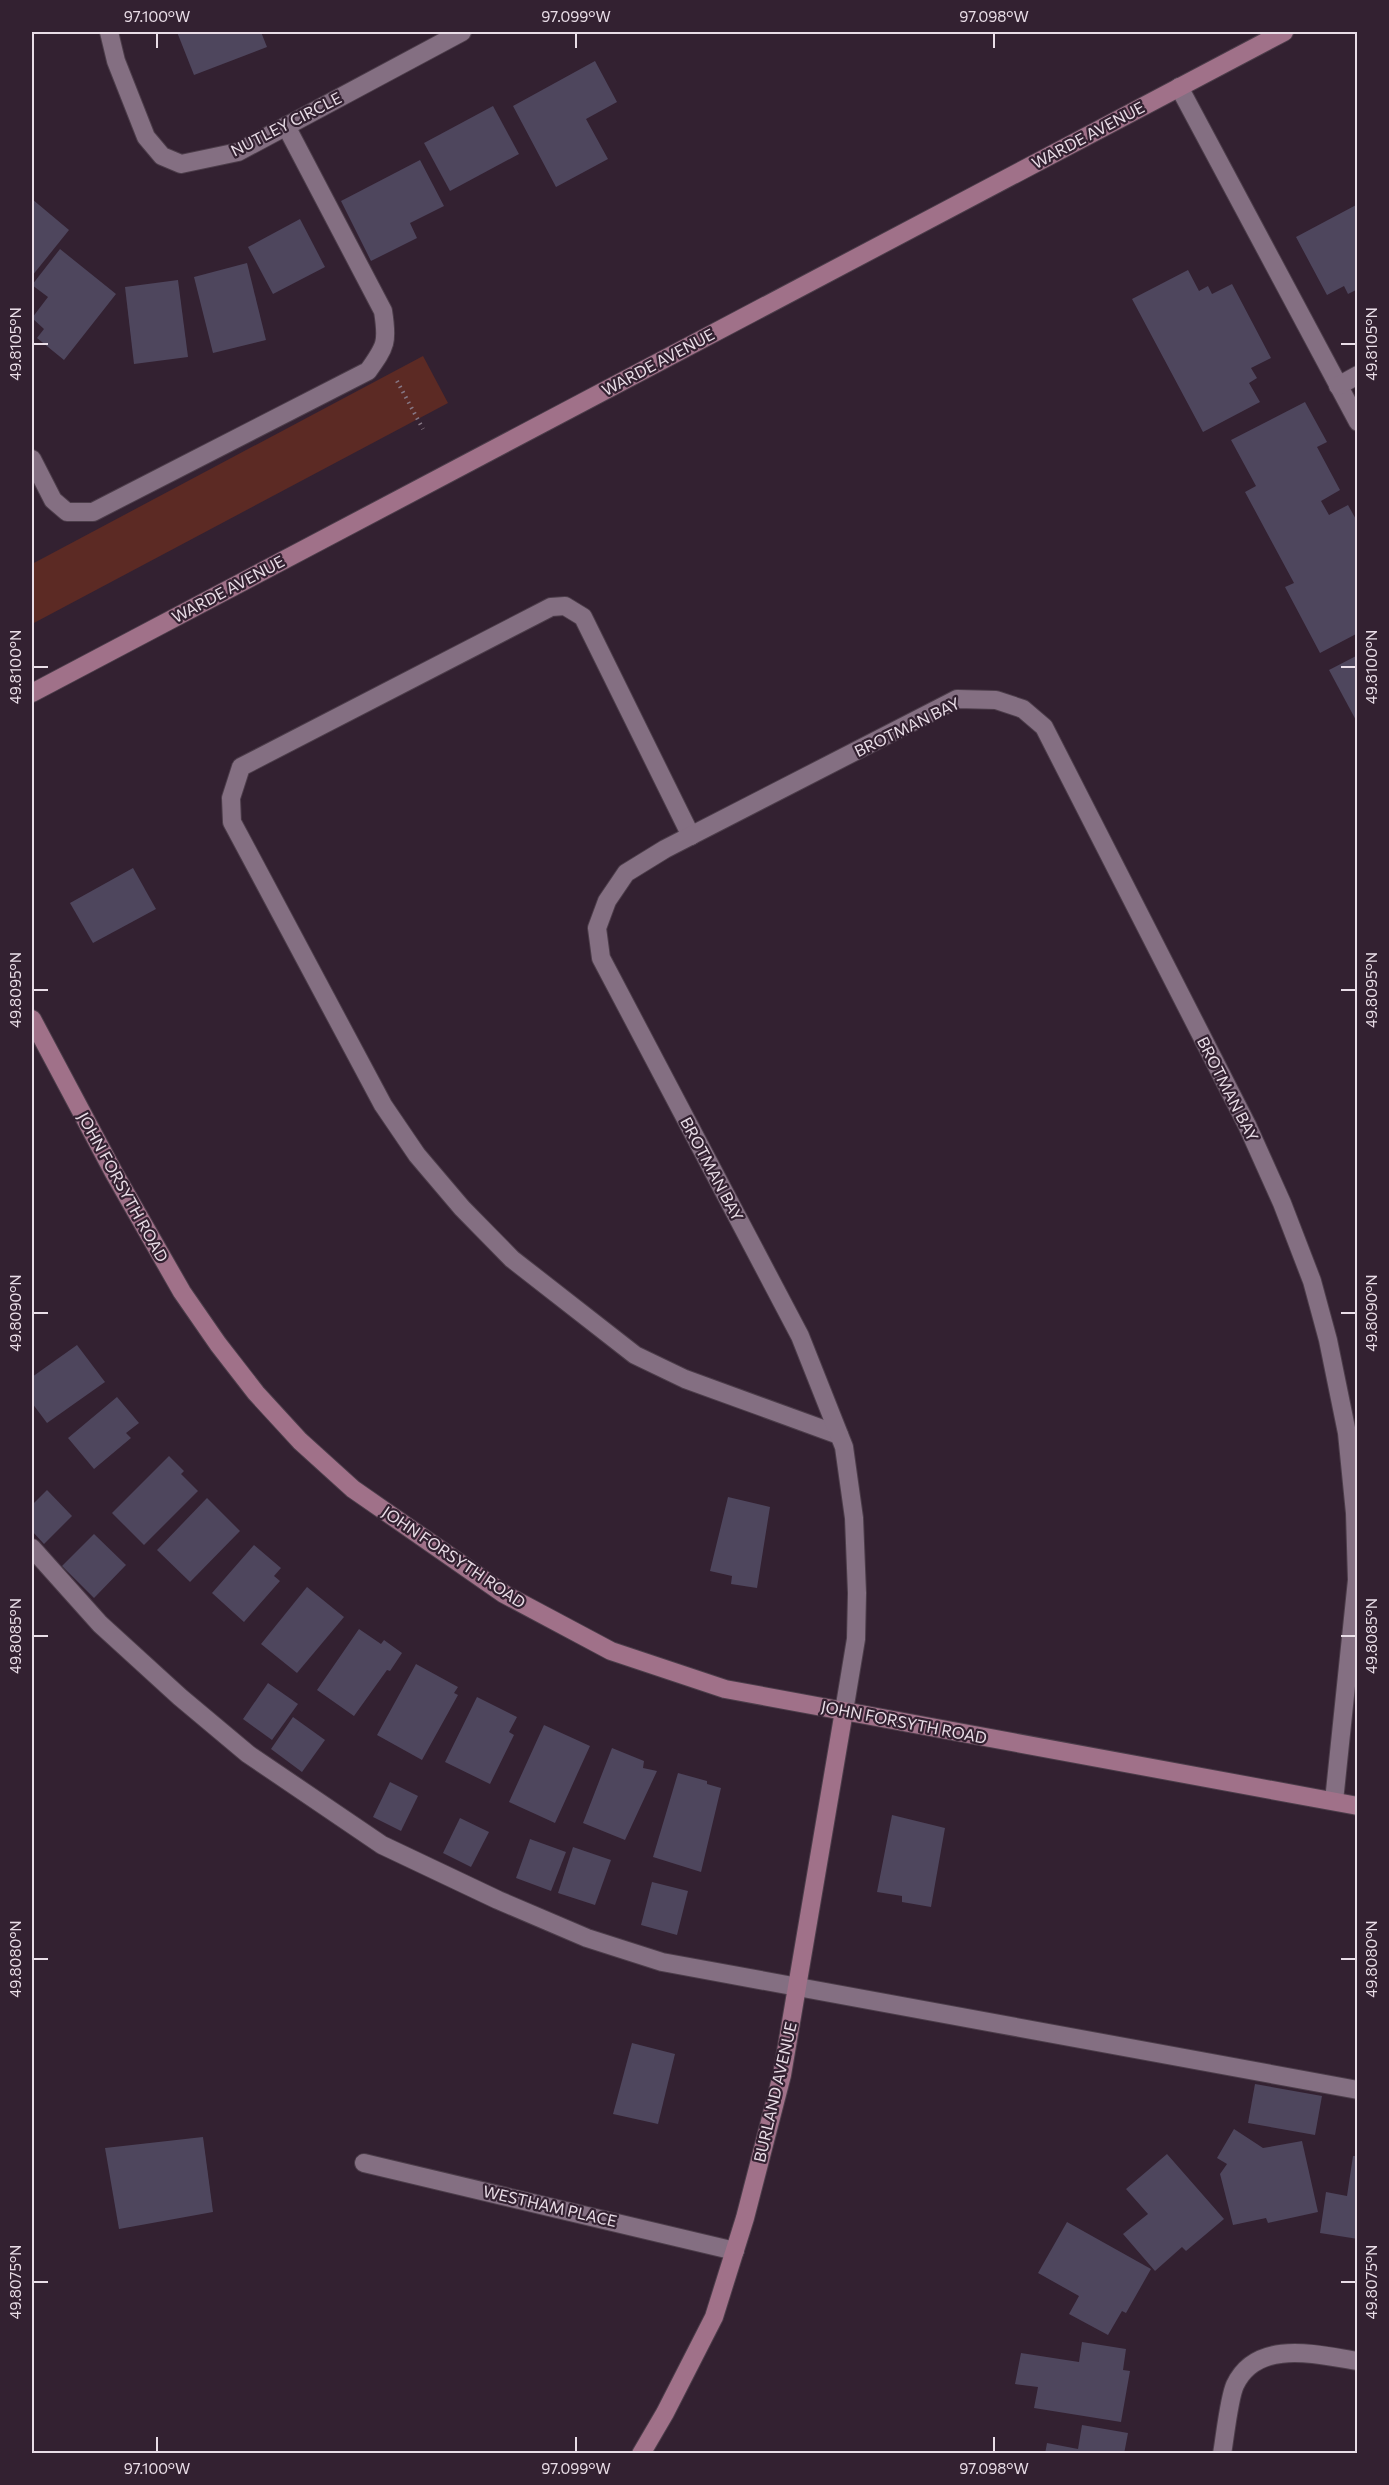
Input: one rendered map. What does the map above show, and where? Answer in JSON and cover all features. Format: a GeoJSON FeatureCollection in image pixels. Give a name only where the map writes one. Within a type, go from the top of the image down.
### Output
{"type":"FeatureCollection","features":[{"type":"Feature","properties":{"kind":"street","name":"NUTLEY CIRCLE"},"geometry":{"type":"LineString","coordinates":[[109,32],[116,60],[146,137],[162,156],[181,164],[238,152],[462,32]]}},
{"type":"Feature","properties":{"kind":"street","name":"WARDE AVENUE"},"geometry":{"type":"LineString","coordinates":[[32,693],[1284,32]]}},
{"type":"Feature","properties":{"kind":"street"},"geometry":{"type":"LineString","coordinates":[[1179,87],[1358,422]]}},
{"type":"Feature","properties":{"kind":"street"},"geometry":{"type":"LineString","coordinates":[[32,459],[53,500],[67,512],[93,512],[368,371],[381,351],[387,336],[383,311],[286,126]]}},
{"type":"Feature","properties":{"kind":"street"},"geometry":{"type":"LineString","coordinates":[[1338,386],[1358,375]]}},
{"type":"Feature","properties":{"kind":"street"},"geometry":{"type":"LineString","coordinates":[[691,836],[583,617],[565,606],[551,607],[241,767],[231,798],[232,822],[383,1105],[417,1155],[462,1208],[512,1259],[635,1355],[685,1379],[839,1435]]}},
{"type":"Feature","properties":{"kind":"street","name":"BROTMAN BAY"},"geometry":{"type":"LineString","coordinates":[[844,1711],[856,1639],[857,1593],[854,1518],[844,1447],[800,1336],[602,958],[597,928],[606,901],[626,873],[691,836],[957,699],[996,700],[1023,709],[1044,727],[1247,1125],[1282,1203],[1315,1291],[1328,1340],[1347,1433],[1355,1513],[1357,1580],[1334,1801]]}},
{"type":"Feature","properties":{"kind":"street","name":"JOHN FORSYTH ROAD"},"geometry":{"type":"LineString","coordinates":[[32,1019],[114,1173],[194,1309],[256,1393],[300,1441],[354,1489],[504,1594],[611,1651],[725,1689],[1358,1806]]}},
{"type":"Feature","properties":{"kind":"street"},"geometry":{"type":"LineString","coordinates":[[32,1548],[100,1624],[180,1697],[248,1754],[382,1845],[498,1900],[587,1938],[662,1962],[1358,2090]]}},
{"type":"Feature","properties":{"kind":"street","name":"BURLAND AVENUE"},"geometry":{"type":"LineString","coordinates":[[642,2454],[714,2317],[735,2251],[782,2075],[844,1711]]}},
{"type":"Feature","properties":{"kind":"street","name":"WESTHAM PLACE"},"geometry":{"type":"LineString","coordinates":[[364,2163],[735,2251]]}},
{"type":"Feature","properties":{"kind":"street"},"geometry":{"type":"LineString","coordinates":[[1222,2454],[1235,2385],[1251,2366],[1275,2353],[1304,2353],[1358,2361]]}},
{"type":"Feature","properties":{"kind":"path"},"geometry":{"type":"LineString","coordinates":[[381,351],[423,429]]}},
{"type":"Feature","properties":{"kind":"shaded area"},"geometry":{"type":"Polygon","coordinates":[[[423,356],[448,403],[32,624],[32,564],[423,356]]]}},
{"type":"Feature","properties":{"kind":"building"},"geometry":{"type":"Polygon","coordinates":[[[177,32],[261,32],[267,47],[194,75],[177,32]]]}},
{"type":"Feature","properties":{"kind":"building"},"geometry":{"type":"Polygon","coordinates":[[[595,61],[617,102],[586,119],[608,159],[556,187],[513,106],[595,61]]]}},
{"type":"Feature","properties":{"kind":"building"},"geometry":{"type":"Polygon","coordinates":[[[493,106],[519,154],[450,191],[424,143],[493,106]]]}},
{"type":"Feature","properties":{"kind":"building"},"geometry":{"type":"Polygon","coordinates":[[[420,160],[444,206],[410,223],[417,238],[371,261],[341,201],[420,160]]]}},
{"type":"Feature","properties":{"kind":"building"},"geometry":{"type":"Polygon","coordinates":[[[32,199],[69,230],[32,276],[32,199]]]}},
{"type":"Feature","properties":{"kind":"building"},"geometry":{"type":"Polygon","coordinates":[[[1358,204],[1358,289],[1348,294],[1344,286],[1327,295],[1296,237],[1358,204]]]}},
{"type":"Feature","properties":{"kind":"building"},"geometry":{"type":"Polygon","coordinates":[[[300,219],[325,267],[273,294],[248,247],[300,219]]]}},
{"type":"Feature","properties":{"kind":"building"},"geometry":{"type":"Polygon","coordinates":[[[60,249],[116,294],[64,360],[37,338],[44,329],[32,318],[48,297],[32,285],[60,249]]]}},
{"type":"Feature","properties":{"kind":"building"},"geometry":{"type":"Polygon","coordinates":[[[247,263],[266,340],[213,353],[194,277],[247,263]]]}},
{"type":"Feature","properties":{"kind":"building"},"geometry":{"type":"Polygon","coordinates":[[[1188,270],[1199,291],[1208,286],[1212,294],[1232,284],[1271,358],[1251,368],[1257,378],[1249,383],[1260,402],[1203,432],[1132,299],[1188,270]]]}},
{"type":"Feature","properties":{"kind":"building"},"geometry":{"type":"Polygon","coordinates":[[[178,280],[188,357],[134,364],[125,287],[178,280]]]}},
{"type":"Feature","properties":{"kind":"building"},"geometry":{"type":"Polygon","coordinates":[[[1305,402],[1327,442],[1317,447],[1340,490],[1321,501],[1329,515],[1348,505],[1358,523],[1358,633],[1320,653],[1285,587],[1294,583],[1245,492],[1256,486],[1231,440],[1305,402]]]}},
{"type":"Feature","properties":{"kind":"building"},"geometry":{"type":"Polygon","coordinates":[[[1358,655],[1358,724],[1329,670],[1358,655]]]}},
{"type":"Feature","properties":{"kind":"building"},"geometry":{"type":"Polygon","coordinates":[[[133,868],[156,909],[93,943],[70,903],[133,868]]]}},
{"type":"Feature","properties":{"kind":"building"},"geometry":{"type":"Polygon","coordinates":[[[77,1345],[105,1382],[47,1423],[32,1403],[32,1377],[77,1345]]]}},
{"type":"Feature","properties":{"kind":"building"},"geometry":{"type":"Polygon","coordinates":[[[117,1397],[139,1423],[126,1433],[131,1438],[94,1469],[68,1438],[117,1397]]]}},
{"type":"Feature","properties":{"kind":"building"},"geometry":{"type":"Polygon","coordinates":[[[169,1456],[184,1471],[181,1474],[198,1491],[144,1545],[112,1513],[169,1456]]]}},
{"type":"Feature","properties":{"kind":"building"},"geometry":{"type":"Polygon","coordinates":[[[47,1490],[72,1516],[44,1544],[32,1531],[32,1505],[47,1490]]]}},
{"type":"Feature","properties":{"kind":"building"},"geometry":{"type":"Polygon","coordinates":[[[728,1497],[770,1507],[757,1588],[731,1584],[732,1576],[710,1571],[728,1497]]]}},
{"type":"Feature","properties":{"kind":"building"},"geometry":{"type":"Polygon","coordinates":[[[207,1498],[240,1531],[190,1582],[157,1550],[207,1498]]]}},
{"type":"Feature","properties":{"kind":"building"},"geometry":{"type":"Polygon","coordinates":[[[94,1534],[126,1565],[94,1598],[62,1566],[94,1534]]]}},
{"type":"Feature","properties":{"kind":"building"},"geometry":{"type":"Polygon","coordinates":[[[254,1545],[281,1568],[274,1576],[280,1581],[244,1622],[212,1593],[254,1545]]]}},
{"type":"Feature","properties":{"kind":"building"},"geometry":{"type":"Polygon","coordinates":[[[307,1587],[344,1617],[297,1673],[261,1644],[307,1587]]]}},
{"type":"Feature","properties":{"kind":"building"},"geometry":{"type":"Polygon","coordinates":[[[359,1629],[381,1644],[384,1640],[402,1653],[354,1716],[317,1690],[359,1629]]]}},
{"type":"Feature","properties":{"kind":"building"},"geometry":{"type":"Polygon","coordinates":[[[416,1664],[458,1687],[454,1693],[458,1695],[422,1760],[377,1735],[416,1664]]]}},
{"type":"Feature","properties":{"kind":"building"},"geometry":{"type":"Polygon","coordinates":[[[268,1683],[298,1704],[272,1740],[243,1719],[268,1683]]]}},
{"type":"Feature","properties":{"kind":"building"},"geometry":{"type":"Polygon","coordinates":[[[477,1697],[517,1717],[509,1732],[514,1735],[490,1784],[445,1762],[477,1697]]]}},
{"type":"Feature","properties":{"kind":"building"},"geometry":{"type":"Polygon","coordinates":[[[293,1717],[325,1740],[302,1772],[271,1749],[293,1717]]]}},
{"type":"Feature","properties":{"kind":"building"},"geometry":{"type":"Polygon","coordinates":[[[544,1725],[590,1746],[555,1823],[509,1802],[544,1725]]]}},
{"type":"Feature","properties":{"kind":"building"},"geometry":{"type":"Polygon","coordinates":[[[612,1748],[644,1761],[643,1768],[657,1771],[625,1840],[583,1823],[612,1748]]]}},
{"type":"Feature","properties":{"kind":"building"},"geometry":{"type":"Polygon","coordinates":[[[678,1773],[707,1781],[707,1784],[721,1788],[701,1872],[653,1857],[678,1773]]]}},
{"type":"Feature","properties":{"kind":"building"},"geometry":{"type":"Polygon","coordinates":[[[390,1782],[418,1796],[401,1831],[373,1817],[390,1782]]]}},
{"type":"Feature","properties":{"kind":"building"},"geometry":{"type":"Polygon","coordinates":[[[892,1815],[945,1828],[931,1907],[902,1902],[902,1896],[877,1892],[892,1815]]]}},
{"type":"Feature","properties":{"kind":"building"},"geometry":{"type":"Polygon","coordinates":[[[460,1818],[489,1832],[471,1867],[443,1853],[460,1818]]]}},
{"type":"Feature","properties":{"kind":"building"},"geometry":{"type":"Polygon","coordinates":[[[530,1839],[566,1852],[551,1891],[516,1878],[530,1839]]]}},
{"type":"Feature","properties":{"kind":"building"},"geometry":{"type":"Polygon","coordinates":[[[573,1847],[611,1860],[595,1905],[558,1893],[573,1847]]]}},
{"type":"Feature","properties":{"kind":"building"},"geometry":{"type":"Polygon","coordinates":[[[652,1882],[688,1891],[677,1935],[641,1925],[652,1882]]]}},
{"type":"Feature","properties":{"kind":"building"},"geometry":{"type":"Polygon","coordinates":[[[632,2043],[675,2054],[658,2124],[613,2114],[632,2043]]]}},
{"type":"Feature","properties":{"kind":"building"},"geometry":{"type":"Polygon","coordinates":[[[1255,2084],[1322,2096],[1315,2135],[1248,2123],[1255,2084]]]}},
{"type":"Feature","properties":{"kind":"building"},"geometry":{"type":"Polygon","coordinates":[[[1234,2129],[1263,2148],[1302,2141],[1318,2212],[1268,2223],[1266,2218],[1233,2225],[1220,2174],[1227,2164],[1217,2158],[1234,2129]]]}},
{"type":"Feature","properties":{"kind":"building"},"geometry":{"type":"Polygon","coordinates":[[[203,2137],[213,2212],[119,2229],[105,2148],[203,2137]]]}},
{"type":"Feature","properties":{"kind":"building"},"geometry":{"type":"Polygon","coordinates":[[[1167,2154],[1224,2219],[1186,2251],[1182,2247],[1155,2271],[1123,2234],[1148,2214],[1126,2189],[1167,2154]]]}},
{"type":"Feature","properties":{"kind":"building"},"geometry":{"type":"Polygon","coordinates":[[[1353,2156],[1358,2156],[1358,2239],[1320,2233],[1326,2192],[1347,2196],[1353,2156]]]}},
{"type":"Feature","properties":{"kind":"building"},"geometry":{"type":"Polygon","coordinates":[[[1067,2222],[1151,2269],[1126,2313],[1122,2311],[1108,2335],[1069,2314],[1079,2296],[1038,2273],[1067,2222]]]}},
{"type":"Feature","properties":{"kind":"building"},"geometry":{"type":"Polygon","coordinates":[[[1082,2342],[1126,2349],[1123,2370],[1130,2371],[1121,2422],[1034,2408],[1038,2387],[1015,2384],[1021,2353],[1079,2362],[1082,2342]]]}},
{"type":"Feature","properties":{"kind":"building"},"geometry":{"type":"Polygon","coordinates":[[[1082,2425],[1128,2433],[1124,2454],[1045,2454],[1047,2443],[1078,2449],[1082,2425]]]}}]}
